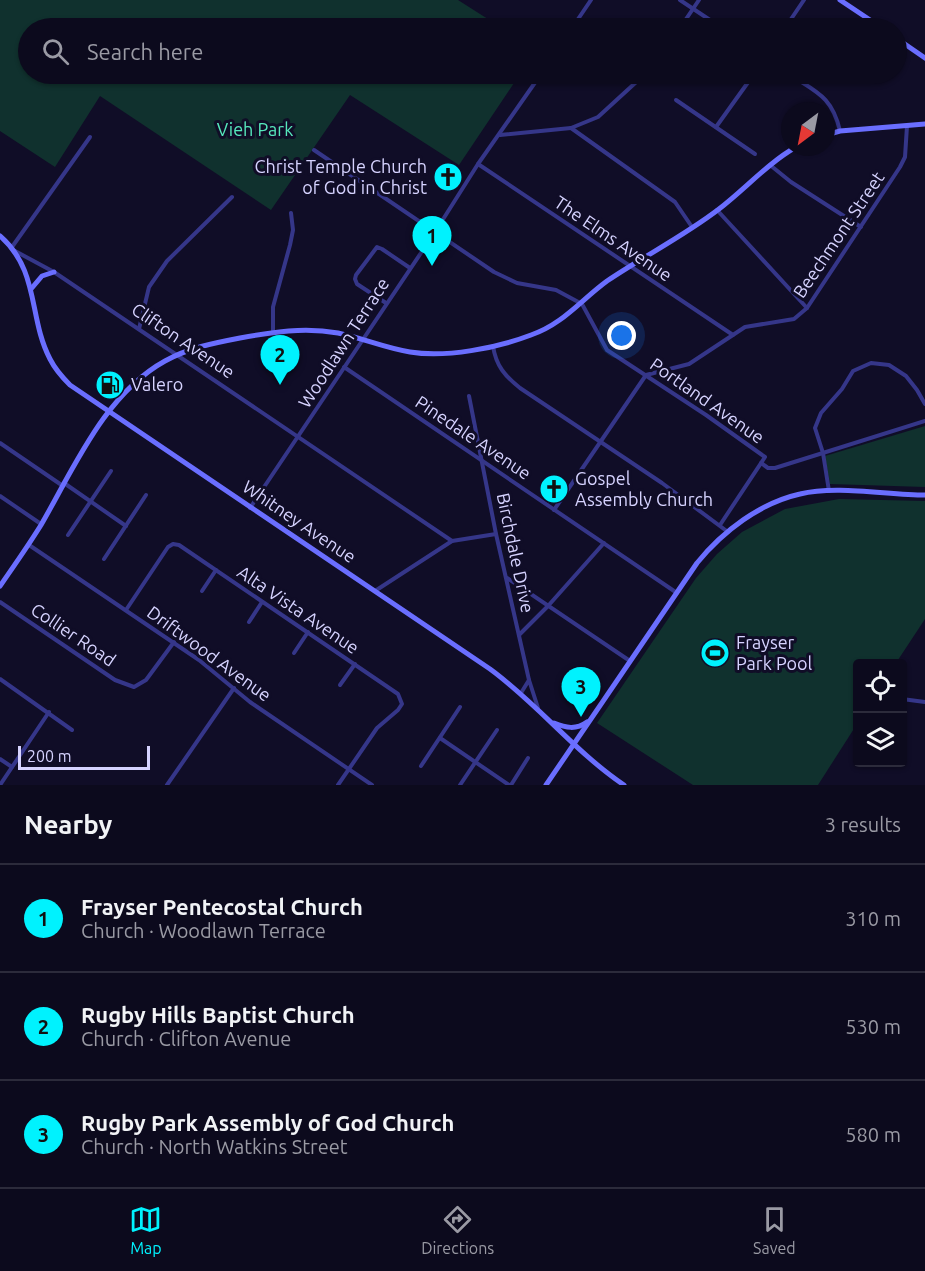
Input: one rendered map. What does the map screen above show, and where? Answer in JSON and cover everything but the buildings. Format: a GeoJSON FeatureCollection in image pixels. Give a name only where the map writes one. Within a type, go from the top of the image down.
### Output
{"type":"FeatureCollection","features":[{"type":"Feature","properties":{"kind":"main road"},"geometry":{"type":"LineString","coordinates":[[840,0],[867,18]]}},
{"type":"Feature","properties":{"kind":"main road"},"geometry":{"type":"LineString","coordinates":[[907,45],[925,58]]}},
{"type":"Feature","properties":{"kind":"main road"},"geometry":{"type":"LineString","coordinates":[[835,132],[925,124]]}},
{"type":"Feature","properties":{"kind":"main road"},"geometry":{"type":"LineString","coordinates":[[0,586],[41,524],[86,446],[109,413],[126,391],[166,360],[203,345],[273,332],[315,330],[412,352],[453,352],[493,346],[543,331],[557,324],[606,282],[717,210],[783,156]]}},
{"type":"Feature","properties":{"kind":"main road","name":"Clifton Avenue"},"geometry":{"type":"LineString","coordinates":[[0,236],[14,249]]}},
{"type":"Feature","properties":{"kind":"main road","name":"Whitney Avenue"},"geometry":{"type":"LineString","coordinates":[[14,249],[26,271],[44,345],[50,360],[70,385],[490,669],[538,709],[590,760],[624,785]]}},
{"type":"Feature","properties":{"kind":"main road"},"geometry":{"type":"LineString","coordinates":[[31,289],[42,276],[54,272]]}},
{"type":"Feature","properties":{"kind":"main road"},"geometry":{"type":"LineString","coordinates":[[546,785],[677,593],[710,548],[728,532],[748,517],[775,502],[801,494],[829,491],[925,495]]}},
{"type":"Feature","properties":{"kind":"main road"},"geometry":{"type":"LineString","coordinates":[[552,722],[563,727],[575,728],[591,719]]}},
{"type":"Feature","properties":{"kind":"street"},"geometry":{"type":"LineString","coordinates":[[579,18],[591,0]]}},
{"type":"Feature","properties":{"kind":"street"},"geometry":{"type":"LineString","coordinates":[[680,0],[707,18]]}},
{"type":"Feature","properties":{"kind":"street"},"geometry":{"type":"LineString","coordinates":[[687,18],[699,0]]}},
{"type":"Feature","properties":{"kind":"street"},"geometry":{"type":"LineString","coordinates":[[791,18],[804,0]]}},
{"type":"Feature","properties":{"kind":"street","name":"Woodlawn Terrace"},"geometry":{"type":"LineString","coordinates":[[250,508],[478,164],[535,84]]}},
{"type":"Feature","properties":{"kind":"street"},"geometry":{"type":"LineString","coordinates":[[500,135],[571,128],[597,117],[634,84]]}},
{"type":"Feature","properties":{"kind":"street"},"geometry":{"type":"LineString","coordinates":[[716,128],[747,84]]}},
{"type":"Feature","properties":{"kind":"street"},"geometry":{"type":"LineString","coordinates":[[804,84],[826,99],[836,113],[840,131]]}},
{"type":"Feature","properties":{"kind":"street"},"geometry":{"type":"LineString","coordinates":[[676,100],[755,154]]}},
{"type":"Feature","properties":{"kind":"street","name":"Beechmont Street"},"geometry":{"type":"LineString","coordinates":[[646,375],[689,364],[749,325],[794,319],[807,308],[900,167],[905,157],[907,126]]}},
{"type":"Feature","properties":{"kind":"street"},"geometry":{"type":"LineString","coordinates":[[571,128],[675,202],[692,227]]}},
{"type":"Feature","properties":{"kind":"street"},"geometry":{"type":"LineString","coordinates":[[14,249],[90,137]]}},
{"type":"Feature","properties":{"kind":"street"},"geometry":{"type":"LineString","coordinates":[[314,150],[507,279],[556,290],[582,304]]}},
{"type":"Feature","properties":{"kind":"street","name":"The Elms Avenue"},"geometry":{"type":"LineString","coordinates":[[478,164],[733,335]]}},
{"type":"Feature","properties":{"kind":"street"},"geometry":{"type":"LineString","coordinates":[[770,165],[791,182],[861,226]]}},
{"type":"Feature","properties":{"kind":"street"},"geometry":{"type":"LineString","coordinates":[[139,329],[149,287],[167,261],[232,196]]}},
{"type":"Feature","properties":{"kind":"street"},"geometry":{"type":"LineString","coordinates":[[717,210],[807,308]]}},
{"type":"Feature","properties":{"kind":"street"},"geometry":{"type":"LineString","coordinates":[[273,332],[273,307],[293,230],[291,213]]}},
{"type":"Feature","properties":{"kind":"street","name":"Clifton Avenue"},"geometry":{"type":"LineString","coordinates":[[14,249],[54,272],[452,541]]}},
{"type":"Feature","properties":{"kind":"street"},"geometry":{"type":"LineString","coordinates":[[386,303],[357,284],[355,279],[373,250],[382,249],[410,268]]}},
{"type":"Feature","properties":{"kind":"street","name":"Portland Avenue"},"geometry":{"type":"LineString","coordinates":[[582,304],[607,350],[765,457],[761,464]]}},
{"type":"Feature","properties":{"kind":"street"},"geometry":{"type":"LineString","coordinates":[[493,346],[495,359],[506,377],[728,532]]}},
{"type":"Feature","properties":{"kind":"street"},"geometry":{"type":"LineString","coordinates":[[829,491],[823,453],[815,428],[821,413],[842,389],[853,371],[871,363],[889,365],[906,376],[925,404]]}},
{"type":"Feature","properties":{"kind":"street","name":"Pinedale Avenue"},"geometry":{"type":"LineString","coordinates":[[344,367],[677,593]]}},
{"type":"Feature","properties":{"kind":"street"},"geometry":{"type":"LineString","coordinates":[[554,510],[646,375]]}},
{"type":"Feature","properties":{"kind":"street","name":"Birchdale Drive"},"geometry":{"type":"LineString","coordinates":[[470,396],[496,534],[529,680],[538,709]]}},
{"type":"Feature","properties":{"kind":"street"},"geometry":{"type":"LineString","coordinates":[[720,525],[761,464],[768,468],[775,468],[925,421]]}},
{"type":"Feature","properties":{"kind":"street"},"geometry":{"type":"LineString","coordinates":[[0,443],[126,526]]}},
{"type":"Feature","properties":{"kind":"street"},"geometry":{"type":"LineString","coordinates":[[68,536],[111,471]]}},
{"type":"Feature","properties":{"kind":"street"},"geometry":{"type":"LineString","coordinates":[[104,559],[146,495]]}},
{"type":"Feature","properties":{"kind":"street"},"geometry":{"type":"LineString","coordinates":[[0,496],[41,524]]}},
{"type":"Feature","properties":{"kind":"street"},"geometry":{"type":"LineString","coordinates":[[375,591],[452,541],[496,534]]}},
{"type":"Feature","properties":{"kind":"street"},"geometry":{"type":"LineString","coordinates":[[519,634],[548,606],[604,543]]}},
{"type":"Feature","properties":{"kind":"street","name":"Alta Vista Avenue"},"geometry":{"type":"LineString","coordinates":[[126,610],[168,547],[173,544],[179,545],[398,694],[402,704],[377,728],[349,769]]}},
{"type":"Feature","properties":{"kind":"street","name":"Driftwood Avenue"},"geometry":{"type":"LineString","coordinates":[[28,545],[174,642],[250,702],[372,785]]}},
{"type":"Feature","properties":{"kind":"street"},"geometry":{"type":"LineString","coordinates":[[202,591],[216,570]]}},
{"type":"Feature","properties":{"kind":"street"},"geometry":{"type":"LineString","coordinates":[[506,578],[631,661]]}},
{"type":"Feature","properties":{"kind":"street","name":"Collier Road"},"geometry":{"type":"LineString","coordinates":[[0,602],[116,680],[134,687],[146,680],[174,642]]}},
{"type":"Feature","properties":{"kind":"street"},"geometry":{"type":"LineString","coordinates":[[249,622],[262,602]]}},
{"type":"Feature","properties":{"kind":"street"},"geometry":{"type":"LineString","coordinates":[[294,653],[308,632]]}},
{"type":"Feature","properties":{"kind":"street"},"geometry":{"type":"LineString","coordinates":[[340,685],[355,664]]}},
{"type":"Feature","properties":{"kind":"street"},"geometry":{"type":"LineString","coordinates":[[0,679],[72,730]]}},
{"type":"Feature","properties":{"kind":"street"},"geometry":{"type":"LineString","coordinates":[[520,693],[529,680]]}},
{"type":"Feature","properties":{"kind":"street"},"geometry":{"type":"LineString","coordinates":[[167,785],[234,688]]}},
{"type":"Feature","properties":{"kind":"street"},"geometry":{"type":"LineString","coordinates":[[907,700],[925,702]]}},
{"type":"Feature","properties":{"kind":"street"},"geometry":{"type":"LineString","coordinates":[[421,766],[460,707]]}},
{"type":"Feature","properties":{"kind":"street"},"geometry":{"type":"LineString","coordinates":[[0,785],[49,712]]}},
{"type":"Feature","properties":{"kind":"street"},"geometry":{"type":"LineString","coordinates":[[460,785],[497,729]]}},
{"type":"Feature","properties":{"kind":"street"},"geometry":{"type":"LineString","coordinates":[[440,738],[510,785],[528,758]]}},
{"type":"Feature","properties":{"kind":"street"},"geometry":{"type":"LineString","coordinates":[[0,759],[12,767]]}},
{"type":"Feature","properties":{"kind":"street"},"geometry":{"type":"LineString","coordinates":[[338,785],[349,769]]}},
{"type":"Feature","properties":{"kind":"green space","name":"Vieh Park"},"geometry":{"type":"Polygon","coordinates":[[[0,0],[458,0],[486,18],[18,18],[18,84],[513,84],[459,165],[350,95],[271,210],[100,96],[55,167],[0,131],[0,0]]]}},
{"type":"Feature","properties":{"kind":"green space"},"geometry":{"type":"Polygon","coordinates":[[[925,426],[925,487],[830,484],[825,456],[925,426]]]}},
{"type":"Feature","properties":{"kind":"green space"},"geometry":{"type":"Polygon","coordinates":[[[839,499],[925,501],[925,619],[899,659],[853,659],[853,730],[818,785],[693,785],[597,723],[696,578],[717,554],[742,532],[785,509],[839,499]]]}},
{"type":"Feature","properties":{"kind":"water","name":"Frayser Park Pool"},"geometry":{"type":"Polygon","coordinates":[[[709,640],[726,646],[718,658],[700,647],[704,641],[707,643],[709,640]]]}},
{"type":"Feature","properties":{"kind":"place","name":"Christ Temple Church of God in Christ"},"geometry":{"type":"Point","coordinates":[448,177]}},
{"type":"Feature","properties":{"kind":"place","name":"Frayser Pentecostal Church"},"geometry":{"type":"Point","coordinates":[432,266]}},
{"type":"Feature","properties":{"kind":"place","name":"Valero"},"geometry":{"type":"Point","coordinates":[110,385]}},
{"type":"Feature","properties":{"kind":"place","name":"Rugby Hills Baptist Church"},"geometry":{"type":"Point","coordinates":[280,385]}},
{"type":"Feature","properties":{"kind":"place","name":"Gospel Assembly Church"},"geometry":{"type":"Point","coordinates":[554,489]}},
{"type":"Feature","properties":{"kind":"place","name":"Frayser Park Pool"},"geometry":{"type":"Point","coordinates":[715,653]}},
{"type":"Feature","properties":{"kind":"place","name":"Rugby Park Assembly of God Church"},"geometry":{"type":"Point","coordinates":[581,717]}}]}
